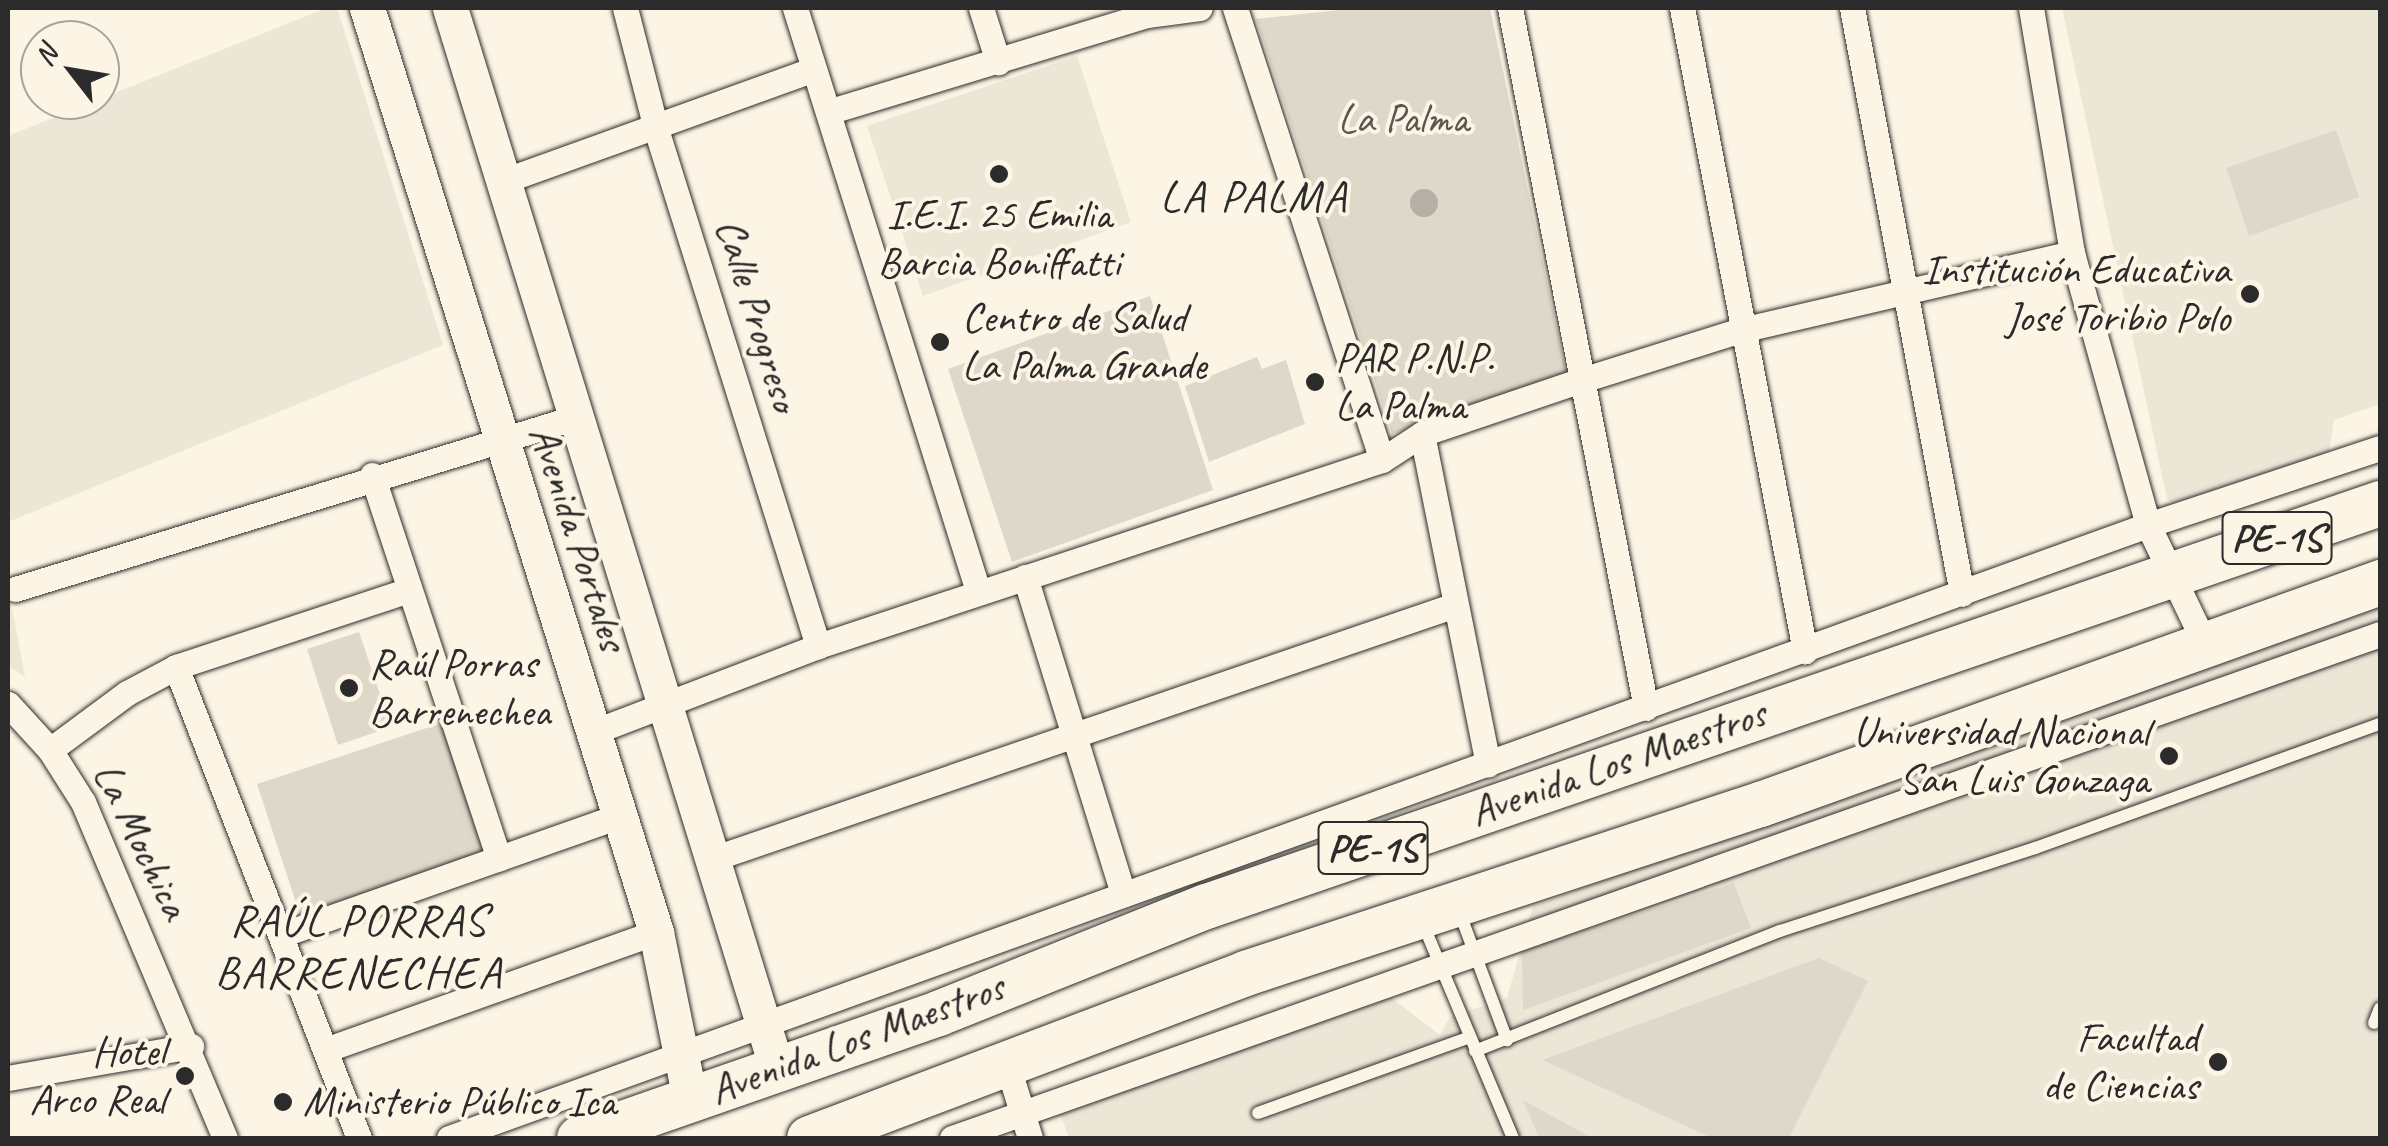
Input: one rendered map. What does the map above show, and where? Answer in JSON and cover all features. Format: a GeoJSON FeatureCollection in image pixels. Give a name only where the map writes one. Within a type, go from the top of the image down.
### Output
{"type":"FeatureCollection","features":[{"type":"Feature","properties":{"kind":"highway","name":"Avenida Los Maestros"},"geometry":{"type":"LineString","coordinates":[[579,1138],[776,1066],[938,1013],[1206,906],[2380,502]]}},
{"type":"Feature","properties":{"kind":"highway","name":"Avenida Los Maestros"},"geometry":{"type":"LineString","coordinates":[[809,1138],[1008,1067],[1245,973],[1439,913],[2380,582]]}},
{"type":"Feature","properties":{"kind":"street","name":"Avenida Portales"},"geometry":{"type":"LineString","coordinates":[[368,8],[656,932],[690,1099]]}},
{"type":"Feature","properties":{"kind":"street","name":"Avenida Portales"},"geometry":{"type":"LineString","coordinates":[[450,8],[580,416],[666,702],[708,860],[776,1066]]}},
{"type":"Feature","properties":{"kind":"street","name":"Calle Progreso"},"geometry":{"type":"LineString","coordinates":[[625,8],[656,129],[818,646]]}},
{"type":"Feature","properties":{"kind":"street"},"geometry":{"type":"LineString","coordinates":[[795,8],[831,111],[978,591]]}},
{"type":"Feature","properties":{"kind":"street"},"geometry":{"type":"LineString","coordinates":[[981,8],[998,62]]}},
{"type":"Feature","properties":{"kind":"street"},"geometry":{"type":"LineString","coordinates":[[831,111],[998,62],[1146,12],[1200,8]]}},
{"type":"Feature","properties":{"kind":"street"},"geometry":{"type":"LineString","coordinates":[[1234,8],[1382,460]]}},
{"type":"Feature","properties":{"kind":"street"},"geometry":{"type":"LineString","coordinates":[[1510,8],[1578,382],[1646,708]]}},
{"type":"Feature","properties":{"kind":"street"},"geometry":{"type":"LineString","coordinates":[[1682,8],[1805,651]]}},
{"type":"Feature","properties":{"kind":"street"},"geometry":{"type":"LineString","coordinates":[[1852,8],[1902,294],[1962,594]]}},
{"type":"Feature","properties":{"kind":"street"},"geometry":{"type":"LineString","coordinates":[[2032,8],[2072,253],[2148,524],[2205,644]]}},
{"type":"Feature","properties":{"kind":"street"},"geometry":{"type":"LineString","coordinates":[[506,180],[814,69]]}},
{"type":"Feature","properties":{"kind":"street"},"geometry":{"type":"LineString","coordinates":[[593,732],[818,646],[1382,460],[1422,434],[1578,382],[1741,330],[2072,253]]}},
{"type":"Feature","properties":{"kind":"street"},"geometry":{"type":"LineString","coordinates":[[15,589],[372,475],[580,416]]}},
{"type":"Feature","properties":{"kind":"street"},"geometry":{"type":"LineString","coordinates":[[1422,434],[1488,764]]}},
{"type":"Feature","properties":{"kind":"street"},"geometry":{"type":"LineString","coordinates":[[448,1138],[2148,524],[2380,448]]}},
{"type":"Feature","properties":{"kind":"street"},"geometry":{"type":"LineString","coordinates":[[372,475],[406,590],[499,858]]}},
{"type":"Feature","properties":{"kind":"street"},"geometry":{"type":"LineString","coordinates":[[1025,577],[1122,894]]}},
{"type":"Feature","properties":{"kind":"street"},"geometry":{"type":"LineString","coordinates":[[50,750],[126,693],[176,667],[406,590]]}},
{"type":"Feature","properties":{"kind":"street"},"geometry":{"type":"LineString","coordinates":[[708,860],[1455,605]]}},
{"type":"Feature","properties":{"kind":"street"},"geometry":{"type":"LineString","coordinates":[[952,1138],[2380,634]]}},
{"type":"Feature","properties":{"kind":"street"},"geometry":{"type":"LineString","coordinates":[[176,667],[359,1138]]}},
{"type":"Feature","properties":{"kind":"street","name":"La Mochica"},"geometry":{"type":"LineString","coordinates":[[8,704],[50,750],[100,837],[225,1138]]}},
{"type":"Feature","properties":{"kind":"street"},"geometry":{"type":"LineString","coordinates":[[281,935],[620,816]]}},
{"type":"Feature","properties":{"kind":"street"},"geometry":{"type":"LineString","coordinates":[[325,1050],[656,932]]}},
{"type":"Feature","properties":{"kind":"street"},"geometry":{"type":"LineString","coordinates":[[10,1070],[190,1046]]}},
{"type":"Feature","properties":{"kind":"street"},"geometry":{"type":"LineString","coordinates":[[1008,1067],[1030,1138]]}},
{"type":"Feature","properties":{"kind":"lane"},"geometry":{"type":"LineString","coordinates":[[1475,1051],[1780,931],[2034,848],[2380,724]]}},
{"type":"Feature","properties":{"kind":"lane"},"geometry":{"type":"LineString","coordinates":[[1439,913],[1474,954],[1507,1040]]}},
{"type":"Feature","properties":{"kind":"lane"},"geometry":{"type":"LineString","coordinates":[[1439,913],[1440,966],[1514,1138]]}},
{"type":"Feature","properties":{"kind":"lane"},"geometry":{"type":"LineString","coordinates":[[2374,1023],[2380,1008]]}},
{"type":"Feature","properties":{"kind":"lane"},"geometry":{"type":"LineString","coordinates":[[1258,1113],[1470,1037]]}},
{"type":"Feature","properties":{"kind":"shaded area"},"geometry":{"type":"Polygon","coordinates":[[[326,8],[337,8],[443,345],[8,522],[8,136],[48,120],[120,120],[120,91],[326,8]]]}},
{"type":"Feature","properties":{"kind":"shaded area","name":"Institución Educativa José Toribio Polo"},"geometry":{"type":"Polygon","coordinates":[[[2062,8],[2380,8],[2380,404],[2334,420],[2328,458],[2184,510],[2167,499],[2062,8]]]}},
{"type":"Feature","properties":{"kind":"shaded area","name":"I.E.I. 25 Emilia Barcia Boniffatti"},"geometry":{"type":"Polygon","coordinates":[[[1077,56],[1131,222],[923,296],[867,126],[1077,56]]]}},
{"type":"Feature","properties":{"kind":"shaded area"},"geometry":{"type":"Polygon","coordinates":[[[1424,189],[1434,193],[1438,203],[1434,213],[1424,217],[1414,213],[1410,203],[1414,193],[1424,189]]]}},
{"type":"Feature","properties":{"kind":"shaded area"},"geometry":{"type":"Polygon","coordinates":[[[8,587],[25,677],[8,666],[8,587]]]}},
{"type":"Feature","properties":{"kind":"shaded area","name":"Universidad Nacional San Luis Gonzaga"},"geometry":{"type":"Polygon","coordinates":[[[2380,606],[2380,1138],[1069,1138],[1059,1111],[1389,996],[1440,1035],[1450,1017],[1507,998],[1533,906],[2380,606]]]}},
{"type":"Feature","properties":{"kind":"green space","name":"La Palma"},"geometry":{"type":"Polygon","coordinates":[[[1358,8],[1490,8],[1566,373],[1392,434],[1256,19],[1358,8]]]}},
{"type":"Feature","properties":{"kind":"green space"},"geometry":{"type":"Polygon","coordinates":[[[2336,130],[2359,197],[2249,236],[2226,168],[2336,130]]]}},
{"type":"Feature","properties":{"kind":"green space"},"geometry":{"type":"Polygon","coordinates":[[[1150,296],[1213,490],[1012,562],[948,369],[1150,296]]]}},
{"type":"Feature","properties":{"kind":"green space"},"geometry":{"type":"Polygon","coordinates":[[[1257,357],[1262,369],[1286,360],[1305,424],[1209,462],[1185,386],[1257,357]]]}},
{"type":"Feature","properties":{"kind":"green space","name":"Raúl Porras Barrenechea"},"geometry":{"type":"Polygon","coordinates":[[[359,632],[391,727],[338,745],[307,649],[359,632]]]}},
{"type":"Feature","properties":{"kind":"green space","name":"Raúl Porras Barrenechea"},"geometry":{"type":"Polygon","coordinates":[[[445,722],[487,853],[300,915],[257,784],[445,722]]]}},
{"type":"Feature","properties":{"kind":"green space"},"geometry":{"type":"Polygon","coordinates":[[[1734,883],[1751,928],[1523,1010],[1522,951],[1734,883]]]}},
{"type":"Feature","properties":{"kind":"green space"},"geometry":{"type":"Polygon","coordinates":[[[1819,958],[1868,981],[1789,1138],[1712,1138],[1542,1060],[1819,958]]]}},
{"type":"Feature","properties":{"kind":"green space"},"geometry":{"type":"Polygon","coordinates":[[[1523,1100],[1592,1138],[1539,1138],[1523,1100]]]}},
{"type":"Feature","properties":{"kind":"place","name":"I.E.I. 25 Emilia Barcia Boniffatti"},"geometry":{"type":"Point","coordinates":[999,174]}},
{"type":"Feature","properties":{"kind":"place","name":"Institución Educativa José Toribio Polo"},"geometry":{"type":"Point","coordinates":[2250,294]}},
{"type":"Feature","properties":{"kind":"place","name":"Centro de Salud La Palma Grande"},"geometry":{"type":"Point","coordinates":[940,342]}},
{"type":"Feature","properties":{"kind":"place","name":"PAR P.N.P. La Palma"},"geometry":{"type":"Point","coordinates":[1315,382]}},
{"type":"Feature","properties":{"kind":"place","name":"Raúl Porras Barrenechea"},"geometry":{"type":"Point","coordinates":[349,688]}},
{"type":"Feature","properties":{"kind":"place","name":"Universidad Nacional San Luis Gonzaga"},"geometry":{"type":"Point","coordinates":[2169,756]}},
{"type":"Feature","properties":{"kind":"place","name":"Facultad de Ciencias"},"geometry":{"type":"Point","coordinates":[2218,1062]}},
{"type":"Feature","properties":{"kind":"place","name":"Hotel Arco Real"},"geometry":{"type":"Point","coordinates":[185,1076]}},
{"type":"Feature","properties":{"kind":"place","name":"Ministerio Público Ica"},"geometry":{"type":"Point","coordinates":[283,1102]}},
{"type":"Feature","properties":{"kind":"district","name":"LA PALMA"},"geometry":{"type":"Point","coordinates":[1254,197]}},
{"type":"Feature","properties":{"kind":"district","name":"RAÚL PORRAS BARRENECHEA"},"geometry":{"type":"Point","coordinates":[359,947]}}]}
